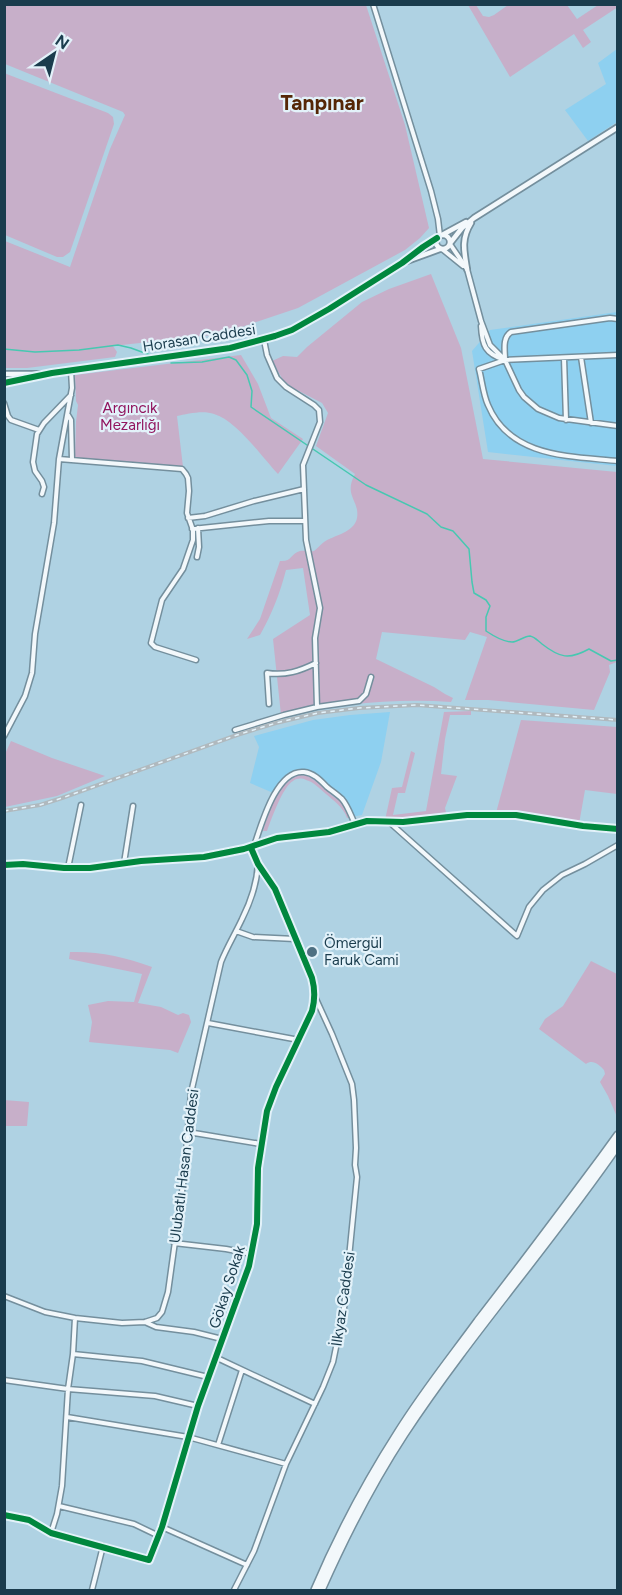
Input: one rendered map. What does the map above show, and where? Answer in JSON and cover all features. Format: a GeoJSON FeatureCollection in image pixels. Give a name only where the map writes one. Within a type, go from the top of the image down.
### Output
{"type":"FeatureCollection","features":[{"type":"Feature","properties":{"kind":"highway"},"geometry":{"type":"LineString","coordinates":[[315,1590],[352,1512],[399,1431],[433,1381],[618,1135]]}},
{"type":"Feature","properties":{"kind":"highway"},"geometry":{"type":"LineString","coordinates":[[321,1590],[357,1515],[404,1435],[438,1385],[618,1145]]}},
{"type":"Feature","properties":{"kind":"street"},"geometry":{"type":"LineString","coordinates":[[374,4],[431,191],[440,236],[436,244],[467,269]]}},
{"type":"Feature","properties":{"kind":"street","name":"Horasan Caddesi"},"geometry":{"type":"LineString","coordinates":[[4,383],[71,370],[230,348],[292,330],[618,127]]}},
{"type":"Feature","properties":{"kind":"street"},"geometry":{"type":"LineString","coordinates":[[474,218],[463,240],[467,269],[481,321],[482,340],[492,355],[505,360]]}},
{"type":"Feature","properties":{"kind":"street","name":"Horasan Caddesi"},"geometry":{"type":"LineString","coordinates":[[450,243],[474,218]]}},
{"type":"Feature","properties":{"kind":"street"},"geometry":{"type":"LineString","coordinates":[[440,236],[448,237],[467,269]]}},
{"type":"Feature","properties":{"kind":"street"},"geometry":{"type":"LineString","coordinates":[[441,249],[448,248],[450,243]]}},
{"type":"Feature","properties":{"kind":"street","name":"Horasan Caddesi"},"geometry":{"type":"LineString","coordinates":[[402,263],[441,249]]}},
{"type":"Feature","properties":{"kind":"street"},"geometry":{"type":"LineString","coordinates":[[618,319],[610,318],[511,332],[505,339],[505,360],[519,390],[527,400],[542,411],[566,420],[618,426]]}},
{"type":"Feature","properties":{"kind":"street"},"geometry":{"type":"LineString","coordinates":[[264,340],[267,355],[277,378],[319,410],[320,422],[303,465],[306,540],[320,608],[315,638],[317,707]]}},
{"type":"Feature","properties":{"kind":"street"},"geometry":{"type":"LineString","coordinates":[[618,355],[505,360],[479,369],[487,403],[496,419],[507,431],[526,445],[548,453],[618,461]]}},
{"type":"Feature","properties":{"kind":"street"},"geometry":{"type":"LineString","coordinates":[[581,357],[591,423]]}},
{"type":"Feature","properties":{"kind":"street"},"geometry":{"type":"LineString","coordinates":[[564,358],[566,420]]}},
{"type":"Feature","properties":{"kind":"street"},"geometry":{"type":"LineString","coordinates":[[4,736],[23,701],[32,673],[54,523],[59,459],[71,394],[71,370]]}},
{"type":"Feature","properties":{"kind":"street","name":"Horasan Caddesi"},"geometry":{"type":"LineString","coordinates":[[4,374],[52,373]]}},
{"type":"Feature","properties":{"kind":"street"},"geometry":{"type":"LineString","coordinates":[[42,494],[44,487],[33,462],[37,434],[71,394]]}},
{"type":"Feature","properties":{"kind":"street"},"geometry":{"type":"LineString","coordinates":[[4,403],[11,420],[39,430]]}},
{"type":"Feature","properties":{"kind":"street"},"geometry":{"type":"LineString","coordinates":[[68,414],[72,422],[72,460]]}},
{"type":"Feature","properties":{"kind":"street"},"geometry":{"type":"LineString","coordinates":[[59,459],[185,472],[189,491],[187,513],[193,537],[189,554],[179,577],[162,600],[152,643],[155,647],[196,660]]}},
{"type":"Feature","properties":{"kind":"street"},"geometry":{"type":"LineString","coordinates":[[188,518],[205,516],[304,489]]}},
{"type":"Feature","properties":{"kind":"street"},"geometry":{"type":"LineString","coordinates":[[192,529],[269,521],[305,521]]}},
{"type":"Feature","properties":{"kind":"street"},"geometry":{"type":"LineString","coordinates":[[197,557],[200,547],[198,528]]}},
{"type":"Feature","properties":{"kind":"street"},"geometry":{"type":"LineString","coordinates":[[269,704],[267,674],[290,673],[316,663]]}},
{"type":"Feature","properties":{"kind":"street"},"geometry":{"type":"LineString","coordinates":[[235,729],[317,707],[359,701],[366,694],[371,677]]}},
{"type":"Feature","properties":{"kind":"street"},"geometry":{"type":"LineString","coordinates":[[315,995],[312,978],[276,890],[258,864],[252,847],[268,805],[284,781],[300,772],[316,777],[340,797],[355,824]]}},
{"type":"Feature","properties":{"kind":"street"},"geometry":{"type":"LineString","coordinates":[[68,868],[81,805]]}},
{"type":"Feature","properties":{"kind":"street"},"geometry":{"type":"LineString","coordinates":[[124,863],[133,806]]}},
{"type":"Feature","properties":{"kind":"street"},"geometry":{"type":"LineString","coordinates":[[4,865],[90,868],[215,855],[252,847],[277,838],[329,832],[367,821],[404,822],[467,814],[525,816],[618,830]]}},
{"type":"Feature","properties":{"kind":"street"},"geometry":{"type":"LineString","coordinates":[[388,821],[517,936],[529,907],[543,890],[562,875],[618,845]]}},
{"type":"Feature","properties":{"kind":"street","name":"Ulubatlı Hasan Caddesi"},"geometry":{"type":"LineString","coordinates":[[146,1323],[157,1318],[164,1310],[184,1177],[191,1093],[222,962],[253,891],[258,864]]}},
{"type":"Feature","properties":{"kind":"street"},"geometry":{"type":"LineString","coordinates":[[236,931],[253,937],[295,939]]}},
{"type":"Feature","properties":{"kind":"street","name":"Gökay Sokak"},"geometry":{"type":"LineString","coordinates":[[4,1515],[29,1520],[51,1533],[149,1560],[162,1527],[198,1406],[247,1274],[257,1224],[258,1168],[270,1103],[312,1011],[315,995]]}},
{"type":"Feature","properties":{"kind":"street","name":"İlkyaz Caddesi"},"geometry":{"type":"LineString","coordinates":[[234,1590],[266,1519],[286,1464],[330,1370],[341,1327],[345,1299],[357,1177],[354,1100],[352,1084],[315,995]]}},
{"type":"Feature","properties":{"kind":"street"},"geometry":{"type":"LineString","coordinates":[[208,1023],[299,1040]]}},
{"type":"Feature","properties":{"kind":"street"},"geometry":{"type":"LineString","coordinates":[[188,1132],[262,1144]]}},
{"type":"Feature","properties":{"kind":"street"},"geometry":{"type":"LineString","coordinates":[[174,1243],[252,1254]]}},
{"type":"Feature","properties":{"kind":"street"},"geometry":{"type":"LineString","coordinates":[[4,1296],[45,1312],[75,1318],[146,1323],[222,1340]]}},
{"type":"Feature","properties":{"kind":"street"},"geometry":{"type":"LineString","coordinates":[[51,1533],[59,1506],[63,1476],[75,1318]]}},
{"type":"Feature","properties":{"kind":"street"},"geometry":{"type":"LineString","coordinates":[[73,1354],[142,1361],[208,1377]]}},
{"type":"Feature","properties":{"kind":"street"},"geometry":{"type":"LineString","coordinates":[[215,1358],[315,1404]]}},
{"type":"Feature","properties":{"kind":"street"},"geometry":{"type":"LineString","coordinates":[[218,1445],[242,1370]]}},
{"type":"Feature","properties":{"kind":"street"},"geometry":{"type":"LineString","coordinates":[[4,1380],[68,1389],[142,1394],[198,1406]]}},
{"type":"Feature","properties":{"kind":"street"},"geometry":{"type":"LineString","coordinates":[[67,1417],[188,1437],[286,1464]]}},
{"type":"Feature","properties":{"kind":"street"},"geometry":{"type":"LineString","coordinates":[[59,1506],[134,1524],[159,1536]]}},
{"type":"Feature","properties":{"kind":"street"},"geometry":{"type":"LineString","coordinates":[[162,1527],[247,1565]]}},
{"type":"Feature","properties":{"kind":"street"},"geometry":{"type":"LineString","coordinates":[[92,1590],[103,1546]]}},
{"type":"Feature","properties":{"kind":"shaded area"},"geometry":{"type":"Polygon","coordinates":[[[617,49],[617,122],[588,141],[565,110],[606,84],[598,63],[617,49]]]}},
{"type":"Feature","properties":{"kind":"shaded area"},"geometry":{"type":"Polygon","coordinates":[[[617,312],[617,466],[488,452],[472,351],[490,330],[617,312]]]}},
{"type":"Feature","properties":{"kind":"shaded area"},"geometry":{"type":"Polygon","coordinates":[[[390,712],[381,762],[362,815],[351,817],[341,801],[305,775],[290,779],[278,795],[250,783],[259,747],[254,736],[313,720],[390,712]]]}},
{"type":"Feature","properties":{"kind":"green space"},"geometry":{"type":"Polygon","coordinates":[[[5,4],[366,5],[405,125],[429,228],[405,250],[298,308],[221,334],[113,346],[117,352],[115,357],[27,368],[5,368],[5,241],[70,267],[110,149],[125,115],[123,112],[5,64],[5,4]]]}},
{"type":"Feature","properties":{"kind":"green space"},"geometry":{"type":"Polygon","coordinates":[[[468,5],[476,5],[483,16],[489,17],[508,5],[567,5],[577,19],[598,5],[617,5],[618,7],[583,30],[591,42],[583,48],[574,34],[510,77],[468,5]]]}},
{"type":"Feature","properties":{"kind":"green space"},"geometry":{"type":"Polygon","coordinates":[[[4,73],[108,113],[113,117],[114,124],[70,252],[63,257],[57,257],[5,235],[4,73]]]}},
{"type":"Feature","properties":{"kind":"green space"},"geometry":{"type":"Polygon","coordinates":[[[431,274],[461,348],[483,459],[617,472],[617,662],[609,665],[610,672],[594,710],[465,700],[487,637],[470,632],[465,640],[382,632],[376,659],[434,687],[453,698],[451,702],[366,703],[281,715],[273,639],[310,615],[303,568],[286,570],[275,603],[260,635],[247,639],[260,619],[280,561],[289,559],[300,551],[314,551],[324,542],[348,530],[355,523],[357,512],[351,493],[355,474],[316,446],[328,413],[322,403],[293,388],[283,380],[272,361],[283,356],[297,357],[362,302],[389,289],[431,274]]]}},
{"type":"Feature","properties":{"kind":"green space","name":"Argıncık Mezarlığı"},"geometry":{"type":"Polygon","coordinates":[[[241,355],[258,384],[271,418],[303,439],[278,474],[231,424],[214,414],[205,412],[177,416],[183,467],[77,459],[75,457],[78,405],[75,375],[241,355]]]}},
{"type":"Feature","properties":{"kind":"green space"},"geometry":{"type":"Polygon","coordinates":[[[471,711],[471,715],[450,715],[441,774],[457,776],[445,808],[447,817],[385,820],[392,788],[402,787],[411,751],[415,753],[405,793],[398,793],[393,815],[426,811],[444,712],[471,711]]]}},
{"type":"Feature","properties":{"kind":"green space"},"geometry":{"type":"Polygon","coordinates":[[[521,720],[617,727],[617,794],[585,790],[579,824],[496,813],[521,720]]]}},
{"type":"Feature","properties":{"kind":"green space"},"geometry":{"type":"Polygon","coordinates":[[[11,741],[105,776],[57,796],[5,807],[5,754],[11,741]]]}},
{"type":"Feature","properties":{"kind":"green space"},"geometry":{"type":"Polygon","coordinates":[[[299,775],[308,776],[341,801],[351,817],[347,818],[338,804],[314,784],[298,779],[285,789],[267,831],[263,831],[271,807],[280,791],[285,784],[299,775]]]}},
{"type":"Feature","properties":{"kind":"green space"},"geometry":{"type":"Polygon","coordinates":[[[70,952],[111,955],[152,967],[138,1003],[161,1007],[178,1015],[183,1013],[189,1015],[191,1022],[178,1053],[170,1050],[89,1042],[92,1022],[88,1005],[108,1001],[134,1002],[142,974],[69,959],[70,952]]]}},
{"type":"Feature","properties":{"kind":"green space"},"geometry":{"type":"Polygon","coordinates":[[[591,961],[617,974],[617,1117],[600,1082],[605,1074],[604,1070],[593,1062],[586,1064],[539,1029],[545,1019],[563,1006],[591,961]]]}},
{"type":"Feature","properties":{"kind":"green space"},"geometry":{"type":"Polygon","coordinates":[[[4,1100],[29,1102],[27,1126],[5,1126],[4,1100]]]}},
{"type":"Feature","properties":{"kind":"waterway"},"geometry":{"type":"LineString","coordinates":[[4,349],[35,352],[118,345],[150,355]]}},
{"type":"Feature","properties":{"kind":"waterway"},"geometry":{"type":"LineString","coordinates":[[171,363],[202,362],[229,357],[236,360],[247,375],[252,391],[251,407],[366,485],[427,514],[441,527],[453,531],[469,549],[474,593],[486,600],[490,606],[486,617],[486,631],[509,642],[528,636],[532,637],[560,655],[576,655],[589,649],[611,661],[618,660]]}},
{"type":"Feature","properties":{"kind":"railway"},"geometry":{"type":"LineString","coordinates":[[4,811],[40,805],[237,735],[318,713],[417,705],[618,720]]}},
{"type":"Feature","properties":{"kind":"cycle path"},"geometry":{"type":"LineString","coordinates":[[4,383],[52,373],[230,348],[275,336],[292,330],[329,309],[437,238]]}},
{"type":"Feature","properties":{"kind":"cycle path"},"geometry":{"type":"LineString","coordinates":[[4,865],[90,868],[141,861],[204,857],[244,849],[277,838],[329,832],[367,821],[403,822],[467,815],[516,815],[618,829]]}},
{"type":"Feature","properties":{"kind":"cycle path"},"geometry":{"type":"LineString","coordinates":[[4,1515],[29,1520],[51,1533],[149,1560],[162,1527],[198,1406],[249,1266],[257,1224],[258,1168],[267,1111],[314,1003],[312,978],[275,889],[258,864],[251,848]]}},
{"type":"Feature","properties":{"kind":"place","name":"Ömergül Faruk Cami"},"geometry":{"type":"Point","coordinates":[312,952]}},
{"type":"Feature","properties":{"kind":"district","name":"Tanpınar"},"geometry":{"type":"Point","coordinates":[322,102]}}]}
